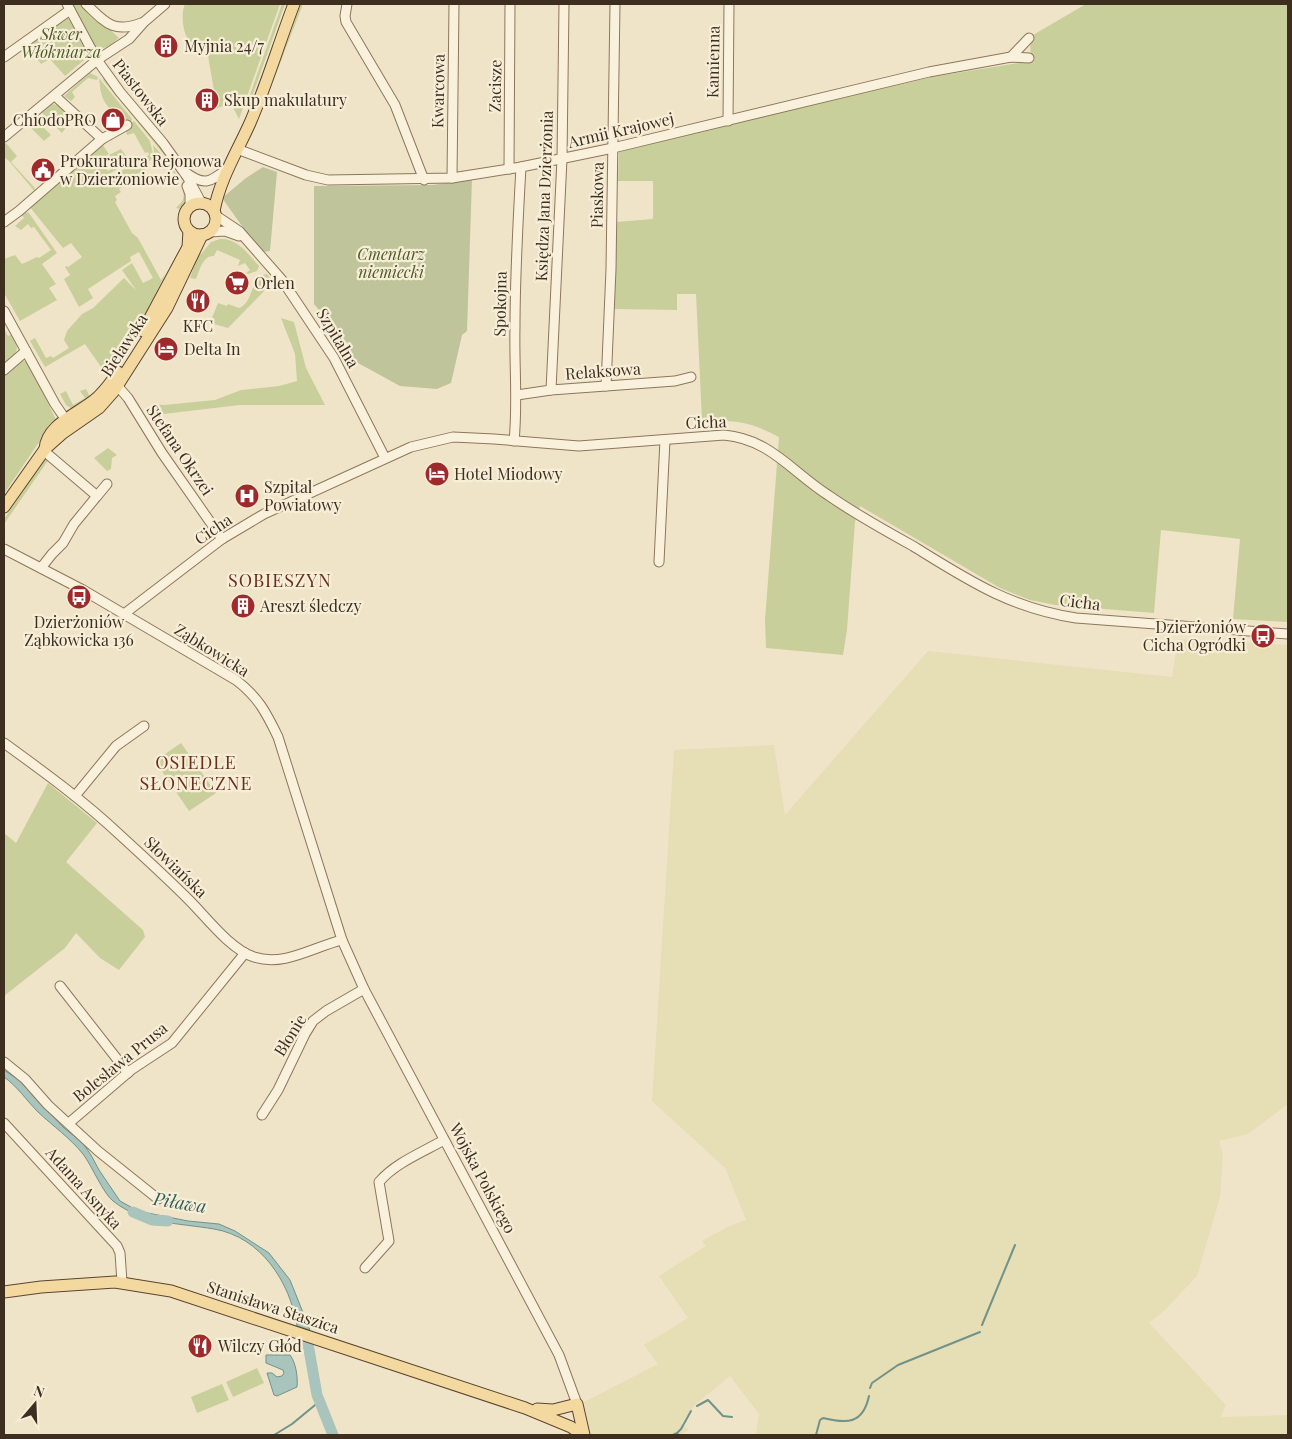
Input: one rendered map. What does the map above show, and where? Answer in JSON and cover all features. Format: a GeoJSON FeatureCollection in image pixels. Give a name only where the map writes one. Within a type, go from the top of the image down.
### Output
{"type":"FeatureCollection","features":[{"type":"Feature","properties":{"kind":"main road"},"geometry":{"type":"LineString","coordinates":[[209,208],[251,120],[294,4]]}},
{"type":"Feature","properties":{"kind":"main road"},"geometry":{"type":"LineString","coordinates":[[193,205],[209,208],[215,224],[206,233],[198,235],[190,232],[184,224],[186,211],[193,205]]}},
{"type":"Feature","properties":{"kind":"main road","name":"Bielawska"},"geometry":{"type":"LineString","coordinates":[[4,507],[45,450],[68,424],[115,383],[144,336],[188,247],[190,232]]}},
{"type":"Feature","properties":{"kind":"main road","name":"Bielawska"},"geometry":{"type":"LineString","coordinates":[[144,336],[167,308],[206,233]]}},
{"type":"Feature","properties":{"kind":"main road","name":"Stanisława Staszica"},"geometry":{"type":"LineString","coordinates":[[4,1292],[41,1287],[122,1282],[172,1291],[525,1408]]}},
{"type":"Feature","properties":{"kind":"main road"},"geometry":{"type":"LineString","coordinates":[[525,1408],[578,1410]]}},
{"type":"Feature","properties":{"kind":"main road"},"geometry":{"type":"LineString","coordinates":[[525,1408],[571,1427],[583,1435]]}},
{"type":"Feature","properties":{"kind":"main road"},"geometry":{"type":"LineString","coordinates":[[553,1419],[578,1410]]}},
{"type":"Feature","properties":{"kind":"main road","name":"Wojska Polskiego"},"geometry":{"type":"LineString","coordinates":[[578,1410],[583,1435]]}},
{"type":"Feature","properties":{"kind":"street"},"geometry":{"type":"LineString","coordinates":[[86,4],[108,25],[118,28],[144,22]]}},
{"type":"Feature","properties":{"kind":"street"},"geometry":{"type":"LineString","coordinates":[[4,138],[97,60],[129,39],[144,22],[165,4]]}},
{"type":"Feature","properties":{"kind":"street"},"geometry":{"type":"LineString","coordinates":[[347,4],[346,22],[395,106],[424,180]]}},
{"type":"Feature","properties":{"kind":"street","name":"Kwarcowa"},"geometry":{"type":"LineString","coordinates":[[452,178],[454,4]]}},
{"type":"Feature","properties":{"kind":"street","name":"Zacisze"},"geometry":{"type":"LineString","coordinates":[[509,169],[510,4]]}},
{"type":"Feature","properties":{"kind":"street","name":"Księdza Jana Dzierżonia"},"geometry":{"type":"LineString","coordinates":[[551,390],[562,159],[564,4]]}},
{"type":"Feature","properties":{"kind":"street","name":"Piaskowa"},"geometry":{"type":"LineString","coordinates":[[606,386],[611,269],[615,4]]}},
{"type":"Feature","properties":{"kind":"street","name":"Kamienna"},"geometry":{"type":"LineString","coordinates":[[728,4],[728,121]]}},
{"type":"Feature","properties":{"kind":"street"},"geometry":{"type":"LineString","coordinates":[[4,57],[69,7]]}},
{"type":"Feature","properties":{"kind":"street","name":"Piastowska"},"geometry":{"type":"LineString","coordinates":[[69,7],[97,60],[120,92],[157,136],[209,208]]}},
{"type":"Feature","properties":{"kind":"street"},"geometry":{"type":"LineString","coordinates":[[1011,57],[1029,38]]}},
{"type":"Feature","properties":{"kind":"street","name":"Armii Krajowej"},"geometry":{"type":"LineString","coordinates":[[237,149],[316,178],[338,180],[424,180],[452,178],[521,167],[613,148],[929,72],[1011,57],[1029,58]]}},
{"type":"Feature","properties":{"kind":"street"},"geometry":{"type":"LineString","coordinates":[[55,96],[102,140]]}},
{"type":"Feature","properties":{"kind":"street"},"geometry":{"type":"LineString","coordinates":[[4,222],[102,140],[127,125]]}},
{"type":"Feature","properties":{"kind":"street","name":"Spokojna"},"geometry":{"type":"LineString","coordinates":[[514,441],[516,395],[514,357],[515,288],[521,167]]}},
{"type":"Feature","properties":{"kind":"street"},"geometry":{"type":"LineString","coordinates":[[181,169],[196,180],[204,182],[213,180],[227,169]]}},
{"type":"Feature","properties":{"kind":"street","name":"Piastowska"},"geometry":{"type":"LineString","coordinates":[[181,169],[190,194],[190,207]]}},
{"type":"Feature","properties":{"kind":"street","name":"Szpitalna"},"geometry":{"type":"LineString","coordinates":[[209,208],[239,231],[282,280],[334,358],[385,458]]}},
{"type":"Feature","properties":{"kind":"street","name":"Szpitalna"},"geometry":{"type":"LineString","coordinates":[[206,233],[225,230],[237,235],[250,244]]}},
{"type":"Feature","properties":{"kind":"street"},"geometry":{"type":"LineString","coordinates":[[4,310],[68,424]]}},
{"type":"Feature","properties":{"kind":"street"},"geometry":{"type":"LineString","coordinates":[[4,370],[26,351]]}},
{"type":"Feature","properties":{"kind":"street","name":"Relaksowa"},"geometry":{"type":"LineString","coordinates":[[516,395],[551,390],[675,381],[691,377]]}},
{"type":"Feature","properties":{"kind":"street","name":"Stefana Okrzei"},"geometry":{"type":"LineString","coordinates":[[115,383],[128,398],[162,453],[222,539]]}},
{"type":"Feature","properties":{"kind":"street","name":"Cicha"},"geometry":{"type":"LineString","coordinates":[[124,614],[222,539],[264,514],[411,447],[453,437],[579,446],[724,435],[762,445],[838,502],[998,596],[1034,609],[1076,618],[1288,634]]}},
{"type":"Feature","properties":{"kind":"street"},"geometry":{"type":"LineString","coordinates":[[659,562],[665,440]]}},
{"type":"Feature","properties":{"kind":"street"},"geometry":{"type":"LineString","coordinates":[[45,450],[97,496]]}},
{"type":"Feature","properties":{"kind":"street"},"geometry":{"type":"LineString","coordinates":[[41,568],[63,543],[74,524],[107,484]]}},
{"type":"Feature","properties":{"kind":"street","name":"Ząbkowicka"},"geometry":{"type":"LineString","coordinates":[[4,549],[124,614],[236,680],[250,691],[262,706],[278,737],[342,940]]}},
{"type":"Feature","properties":{"kind":"street"},"geometry":{"type":"LineString","coordinates":[[75,796],[116,746],[144,726]]}},
{"type":"Feature","properties":{"kind":"street","name":"Słowiańska"},"geometry":{"type":"LineString","coordinates":[[4,743],[75,796],[120,835],[188,899],[230,942],[245,953],[263,959],[282,960],[342,940]]}},
{"type":"Feature","properties":{"kind":"street","name":"Wojska Polskiego"},"geometry":{"type":"LineString","coordinates":[[342,940],[364,989],[559,1355],[578,1410]]}},
{"type":"Feature","properties":{"kind":"street","name":"Bolesława Prusa"},"geometry":{"type":"LineString","coordinates":[[69,1123],[128,1072],[172,1043],[245,953]]}},
{"type":"Feature","properties":{"kind":"street"},"geometry":{"type":"LineString","coordinates":[[60,986],[128,1072]]}},
{"type":"Feature","properties":{"kind":"street","name":"Błonie"},"geometry":{"type":"LineString","coordinates":[[262,1115],[278,1090],[313,1021],[326,1011],[364,989]]}},
{"type":"Feature","properties":{"kind":"street"},"geometry":{"type":"LineString","coordinates":[[4,1062],[25,1079],[48,1105],[98,1151],[158,1199]]}},
{"type":"Feature","properties":{"kind":"street","name":"Adama Asnyka"},"geometry":{"type":"LineString","coordinates":[[4,1123],[117,1246],[120,1253],[122,1282]]}},
{"type":"Feature","properties":{"kind":"street"},"geometry":{"type":"LineString","coordinates":[[365,1268],[389,1241],[379,1182],[384,1175],[444,1140]]}},
{"type":"Feature","properties":{"kind":"shaded area"},"geometry":{"type":"Polygon","coordinates":[[[1178,639],[1288,645],[1288,1104],[1248,1134],[1219,1141],[1223,1155],[1220,1197],[1197,1276],[1164,1311],[1149,1323],[1226,1405],[1221,1417],[1288,1415],[1288,1435],[756,1435],[759,1414],[730,1376],[697,1403],[681,1423],[689,1430],[680,1435],[590,1435],[584,1402],[658,1364],[644,1345],[688,1318],[659,1276],[706,1246],[702,1241],[729,1226],[746,1220],[725,1168],[652,1101],[674,750],[774,745],[785,815],[928,651],[1172,677],[1178,639]]]}},
{"type":"Feature","properties":{"kind":"green space"},"geometry":{"type":"Polygon","coordinates":[[[72,4],[82,4],[119,38],[111,45],[102,48],[95,47],[72,4]]]}},
{"type":"Feature","properties":{"kind":"green space"},"geometry":{"type":"Polygon","coordinates":[[[185,4],[280,4],[239,119],[231,104],[217,108],[206,44],[192,45],[186,36],[183,25],[183,9],[185,4]]]}},
{"type":"Feature","properties":{"kind":"green space"},"geometry":{"type":"Polygon","coordinates":[[[282,4],[285,4],[249,105],[247,103],[282,4]]]}},
{"type":"Feature","properties":{"kind":"green space"},"geometry":{"type":"Polygon","coordinates":[[[301,4],[303,4],[269,92],[301,4]]]}},
{"type":"Feature","properties":{"kind":"green space"},"geometry":{"type":"Polygon","coordinates":[[[1086,4],[1288,4],[1288,622],[1233,619],[1240,539],[1161,530],[1154,613],[1055,605],[1030,600],[1000,588],[860,506],[855,522],[847,630],[843,655],[766,648],[765,620],[779,437],[742,423],[702,421],[696,294],[677,294],[677,310],[614,309],[616,222],[653,219],[653,181],[618,181],[619,152],[932,77],[1031,61],[1030,39],[1033,35],[1086,4]]]}},
{"type":"Feature","properties":{"kind":"green space","name":"Skwer Włókniarza"},"geometry":{"type":"Polygon","coordinates":[[[67,16],[90,55],[65,76],[50,59],[41,64],[27,45],[67,16]]]}},
{"type":"Feature","properties":{"kind":"green space"},"geometry":{"type":"Polygon","coordinates":[[[90,73],[98,77],[97,80],[88,78],[72,92],[75,97],[71,101],[64,96],[90,73]]]}},
{"type":"Feature","properties":{"kind":"green space"},"geometry":{"type":"Polygon","coordinates":[[[104,77],[150,133],[175,168],[103,80],[104,77]]]}},
{"type":"Feature","properties":{"kind":"green space"},"geometry":{"type":"Polygon","coordinates":[[[99,78],[132,119],[131,122],[119,127],[123,118],[108,106],[102,97],[99,78]]]}},
{"type":"Feature","properties":{"kind":"green space"},"geometry":{"type":"Polygon","coordinates":[[[52,104],[58,105],[73,118],[62,133],[42,113],[52,104]]]}},
{"type":"Feature","properties":{"kind":"green space"},"geometry":{"type":"Polygon","coordinates":[[[35,119],[51,135],[44,141],[28,125],[35,119]]]}},
{"type":"Feature","properties":{"kind":"green space"},"geometry":{"type":"Polygon","coordinates":[[[134,121],[150,141],[154,158],[144,164],[145,170],[135,175],[137,179],[119,189],[121,192],[115,196],[117,200],[115,202],[132,233],[138,238],[161,280],[166,273],[145,315],[106,374],[85,344],[45,367],[30,341],[35,338],[46,358],[51,356],[53,358],[69,348],[64,340],[67,331],[82,314],[93,308],[124,278],[136,290],[122,270],[132,263],[143,283],[153,278],[139,252],[130,257],[131,261],[88,289],[93,298],[79,307],[64,279],[70,275],[65,267],[68,267],[82,257],[71,243],[63,248],[29,206],[77,165],[83,167],[88,163],[86,157],[102,144],[109,154],[97,161],[100,167],[104,165],[108,171],[116,166],[109,155],[121,149],[127,157],[115,162],[119,168],[109,174],[111,177],[149,155],[148,152],[145,153],[134,133],[127,135],[126,132],[129,124],[134,121]]]}},
{"type":"Feature","properties":{"kind":"green space"},"geometry":{"type":"Polygon","coordinates":[[[6,143],[17,156],[11,162],[34,187],[36,193],[4,157],[4,145],[6,143]]]}},
{"type":"Feature","properties":{"kind":"green space"},"geometry":{"type":"Polygon","coordinates":[[[153,145],[171,166],[182,185],[185,194],[184,202],[180,209],[176,208],[183,199],[182,187],[176,175],[159,156],[155,158],[153,145]]]}},
{"type":"Feature","properties":{"kind":"green space"},"geometry":{"type":"Polygon","coordinates":[[[263,167],[277,172],[270,251],[263,252],[252,240],[222,198],[263,167]]]}},
{"type":"Feature","properties":{"kind":"green space","name":"Cmentarz niemiecki"},"geometry":{"type":"Polygon","coordinates":[[[472,179],[467,331],[462,335],[451,383],[437,389],[400,386],[347,357],[347,343],[314,304],[314,186],[433,185],[472,179]]]}},
{"type":"Feature","properties":{"kind":"green space"},"geometry":{"type":"Polygon","coordinates":[[[21,211],[29,213],[57,253],[42,264],[56,284],[49,288],[57,300],[20,321],[4,293],[4,259],[15,255],[22,264],[37,257],[39,258],[51,250],[34,227],[31,228],[28,224],[21,230],[15,226],[24,218],[21,211]]]}},
{"type":"Feature","properties":{"kind":"green space"},"geometry":{"type":"Polygon","coordinates":[[[220,239],[232,241],[242,248],[259,266],[257,271],[246,273],[250,270],[245,263],[238,266],[240,260],[217,250],[214,256],[204,261],[196,279],[190,278],[199,253],[201,254],[211,242],[220,239]]]}},
{"type":"Feature","properties":{"kind":"green space"},"geometry":{"type":"Polygon","coordinates":[[[267,274],[273,282],[228,328],[207,322],[208,319],[211,320],[218,303],[239,308],[244,305],[257,279],[267,274]]]}},
{"type":"Feature","properties":{"kind":"green space"},"geometry":{"type":"Polygon","coordinates":[[[281,318],[294,322],[306,368],[325,405],[240,405],[155,415],[152,404],[164,405],[215,400],[241,390],[279,386],[297,381],[295,354],[281,318]]]}},
{"type":"Feature","properties":{"kind":"green space"},"geometry":{"type":"Polygon","coordinates":[[[4,329],[8,336],[12,334],[17,348],[15,354],[4,365],[4,329]]]}},
{"type":"Feature","properties":{"kind":"green space"},"geometry":{"type":"Polygon","coordinates":[[[21,360],[27,362],[32,369],[57,422],[37,445],[4,494],[4,372],[21,360]]]}},
{"type":"Feature","properties":{"kind":"green space"},"geometry":{"type":"Polygon","coordinates":[[[86,389],[90,397],[72,409],[66,405],[60,394],[66,391],[73,405],[85,398],[80,391],[86,389]]]}},
{"type":"Feature","properties":{"kind":"green space"},"geometry":{"type":"Polygon","coordinates":[[[108,448],[117,455],[112,458],[111,469],[107,471],[94,458],[108,448]]]}},
{"type":"Feature","properties":{"kind":"green space"},"geometry":{"type":"Polygon","coordinates":[[[46,458],[49,459],[4,524],[4,519],[46,458]]]}},
{"type":"Feature","properties":{"kind":"green space"},"geometry":{"type":"Polygon","coordinates":[[[181,743],[216,793],[189,811],[155,761],[181,743]]]}},
{"type":"Feature","properties":{"kind":"green space"},"geometry":{"type":"Polygon","coordinates":[[[48,783],[97,823],[66,862],[143,930],[145,937],[119,970],[100,958],[76,933],[65,948],[4,996],[4,833],[16,843],[48,783]]]}},
{"type":"Feature","properties":{"kind":"green space"},"geometry":{"type":"Polygon","coordinates":[[[257,1368],[264,1383],[233,1397],[226,1382],[257,1368]]]}},
{"type":"Feature","properties":{"kind":"green space"},"geometry":{"type":"Polygon","coordinates":[[[222,1384],[229,1400],[197,1413],[191,1397],[222,1384]]]}},
{"type":"Feature","properties":{"kind":"water"},"geometry":{"type":"Polygon","coordinates":[[[4,1070],[19,1080],[64,1128],[82,1142],[120,1201],[138,1211],[188,1221],[219,1224],[235,1231],[269,1253],[290,1280],[310,1330],[297,1326],[288,1293],[280,1278],[259,1252],[246,1241],[214,1229],[174,1224],[148,1218],[124,1209],[113,1201],[105,1192],[83,1154],[4,1077],[4,1070]]]}},
{"type":"Feature","properties":{"kind":"water"},"geometry":{"type":"Polygon","coordinates":[[[266,1355],[290,1355],[296,1370],[297,1387],[277,1396],[274,1395],[267,1373],[272,1373],[277,1377],[282,1376],[284,1373],[283,1370],[266,1363],[266,1355]]]}},
{"type":"Feature","properties":{"kind":"waterway","name":"Piława"},"geometry":{"type":"LineString","coordinates":[[133,1212],[152,1220],[168,1221]]}},
{"type":"Feature","properties":{"kind":"waterway"},"geometry":{"type":"LineString","coordinates":[[982,1325],[1015,1245]]}},
{"type":"Feature","properties":{"kind":"waterway"},"geometry":{"type":"LineString","coordinates":[[870,1388],[872,1383],[898,1365],[980,1332]]}},
{"type":"Feature","properties":{"kind":"waterway","name":"Piława"},"geometry":{"type":"LineString","coordinates":[[308,1344],[317,1395],[333,1435]]}},
{"type":"Feature","properties":{"kind":"waterway"},"geometry":{"type":"LineString","coordinates":[[816,1435],[820,1420],[823,1418],[847,1421],[858,1417],[863,1412],[869,1396]]}},
{"type":"Feature","properties":{"kind":"waterway"},"geometry":{"type":"LineString","coordinates":[[697,1406],[708,1400],[723,1416],[732,1417]]}},
{"type":"Feature","properties":{"kind":"waterway"},"geometry":{"type":"LineString","coordinates":[[274,1435],[292,1424],[320,1401]]}},
{"type":"Feature","properties":{"kind":"waterway"},"geometry":{"type":"LineString","coordinates":[[677,1433],[691,1411]]}},
{"type":"Feature","properties":{"kind":"waterway"},"geometry":{"type":"LineString","coordinates":[[673,1435],[677,1433],[678,1435]]}},
{"type":"Feature","properties":{"kind":"place","name":"Myjnia 24/7"},"geometry":{"type":"Point","coordinates":[166,46]}},
{"type":"Feature","properties":{"kind":"place","name":"Skup makulatury"},"geometry":{"type":"Point","coordinates":[207,100]}},
{"type":"Feature","properties":{"kind":"place","name":"ChiodoPRO"},"geometry":{"type":"Point","coordinates":[113,120]}},
{"type":"Feature","properties":{"kind":"place","name":"Prokuratura Rejonowa w Dzierżoniowie"},"geometry":{"type":"Point","coordinates":[43,170]}},
{"type":"Feature","properties":{"kind":"place","name":"Orlen"},"geometry":{"type":"Point","coordinates":[237,283]}},
{"type":"Feature","properties":{"kind":"place","name":"KFC"},"geometry":{"type":"Point","coordinates":[198,301]}},
{"type":"Feature","properties":{"kind":"place","name":"Delta In"},"geometry":{"type":"Point","coordinates":[166,349]}},
{"type":"Feature","properties":{"kind":"place","name":"Hotel Miodowy"},"geometry":{"type":"Point","coordinates":[437,474]}},
{"type":"Feature","properties":{"kind":"place","name":"Szpital Powiatowy"},"geometry":{"type":"Point","coordinates":[247,496]}},
{"type":"Feature","properties":{"kind":"place","name":"Dzierżoniów Ząbkowicka 136"},"geometry":{"type":"Point","coordinates":[79,597]}},
{"type":"Feature","properties":{"kind":"place","name":"Areszt śledczy"},"geometry":{"type":"Point","coordinates":[243,606]}},
{"type":"Feature","properties":{"kind":"place","name":"Dzierżoniów Cicha Ogródki"},"geometry":{"type":"Point","coordinates":[1263,636]}},
{"type":"Feature","properties":{"kind":"place","name":"Wilczy Głód"},"geometry":{"type":"Point","coordinates":[200,1346]}},
{"type":"Feature","properties":{"kind":"district","name":"SOBIESZYN"},"geometry":{"type":"Point","coordinates":[280,581]}},
{"type":"Feature","properties":{"kind":"district","name":"OSIEDLE SŁONECZNE"},"geometry":{"type":"Point","coordinates":[196,773]}}]}
